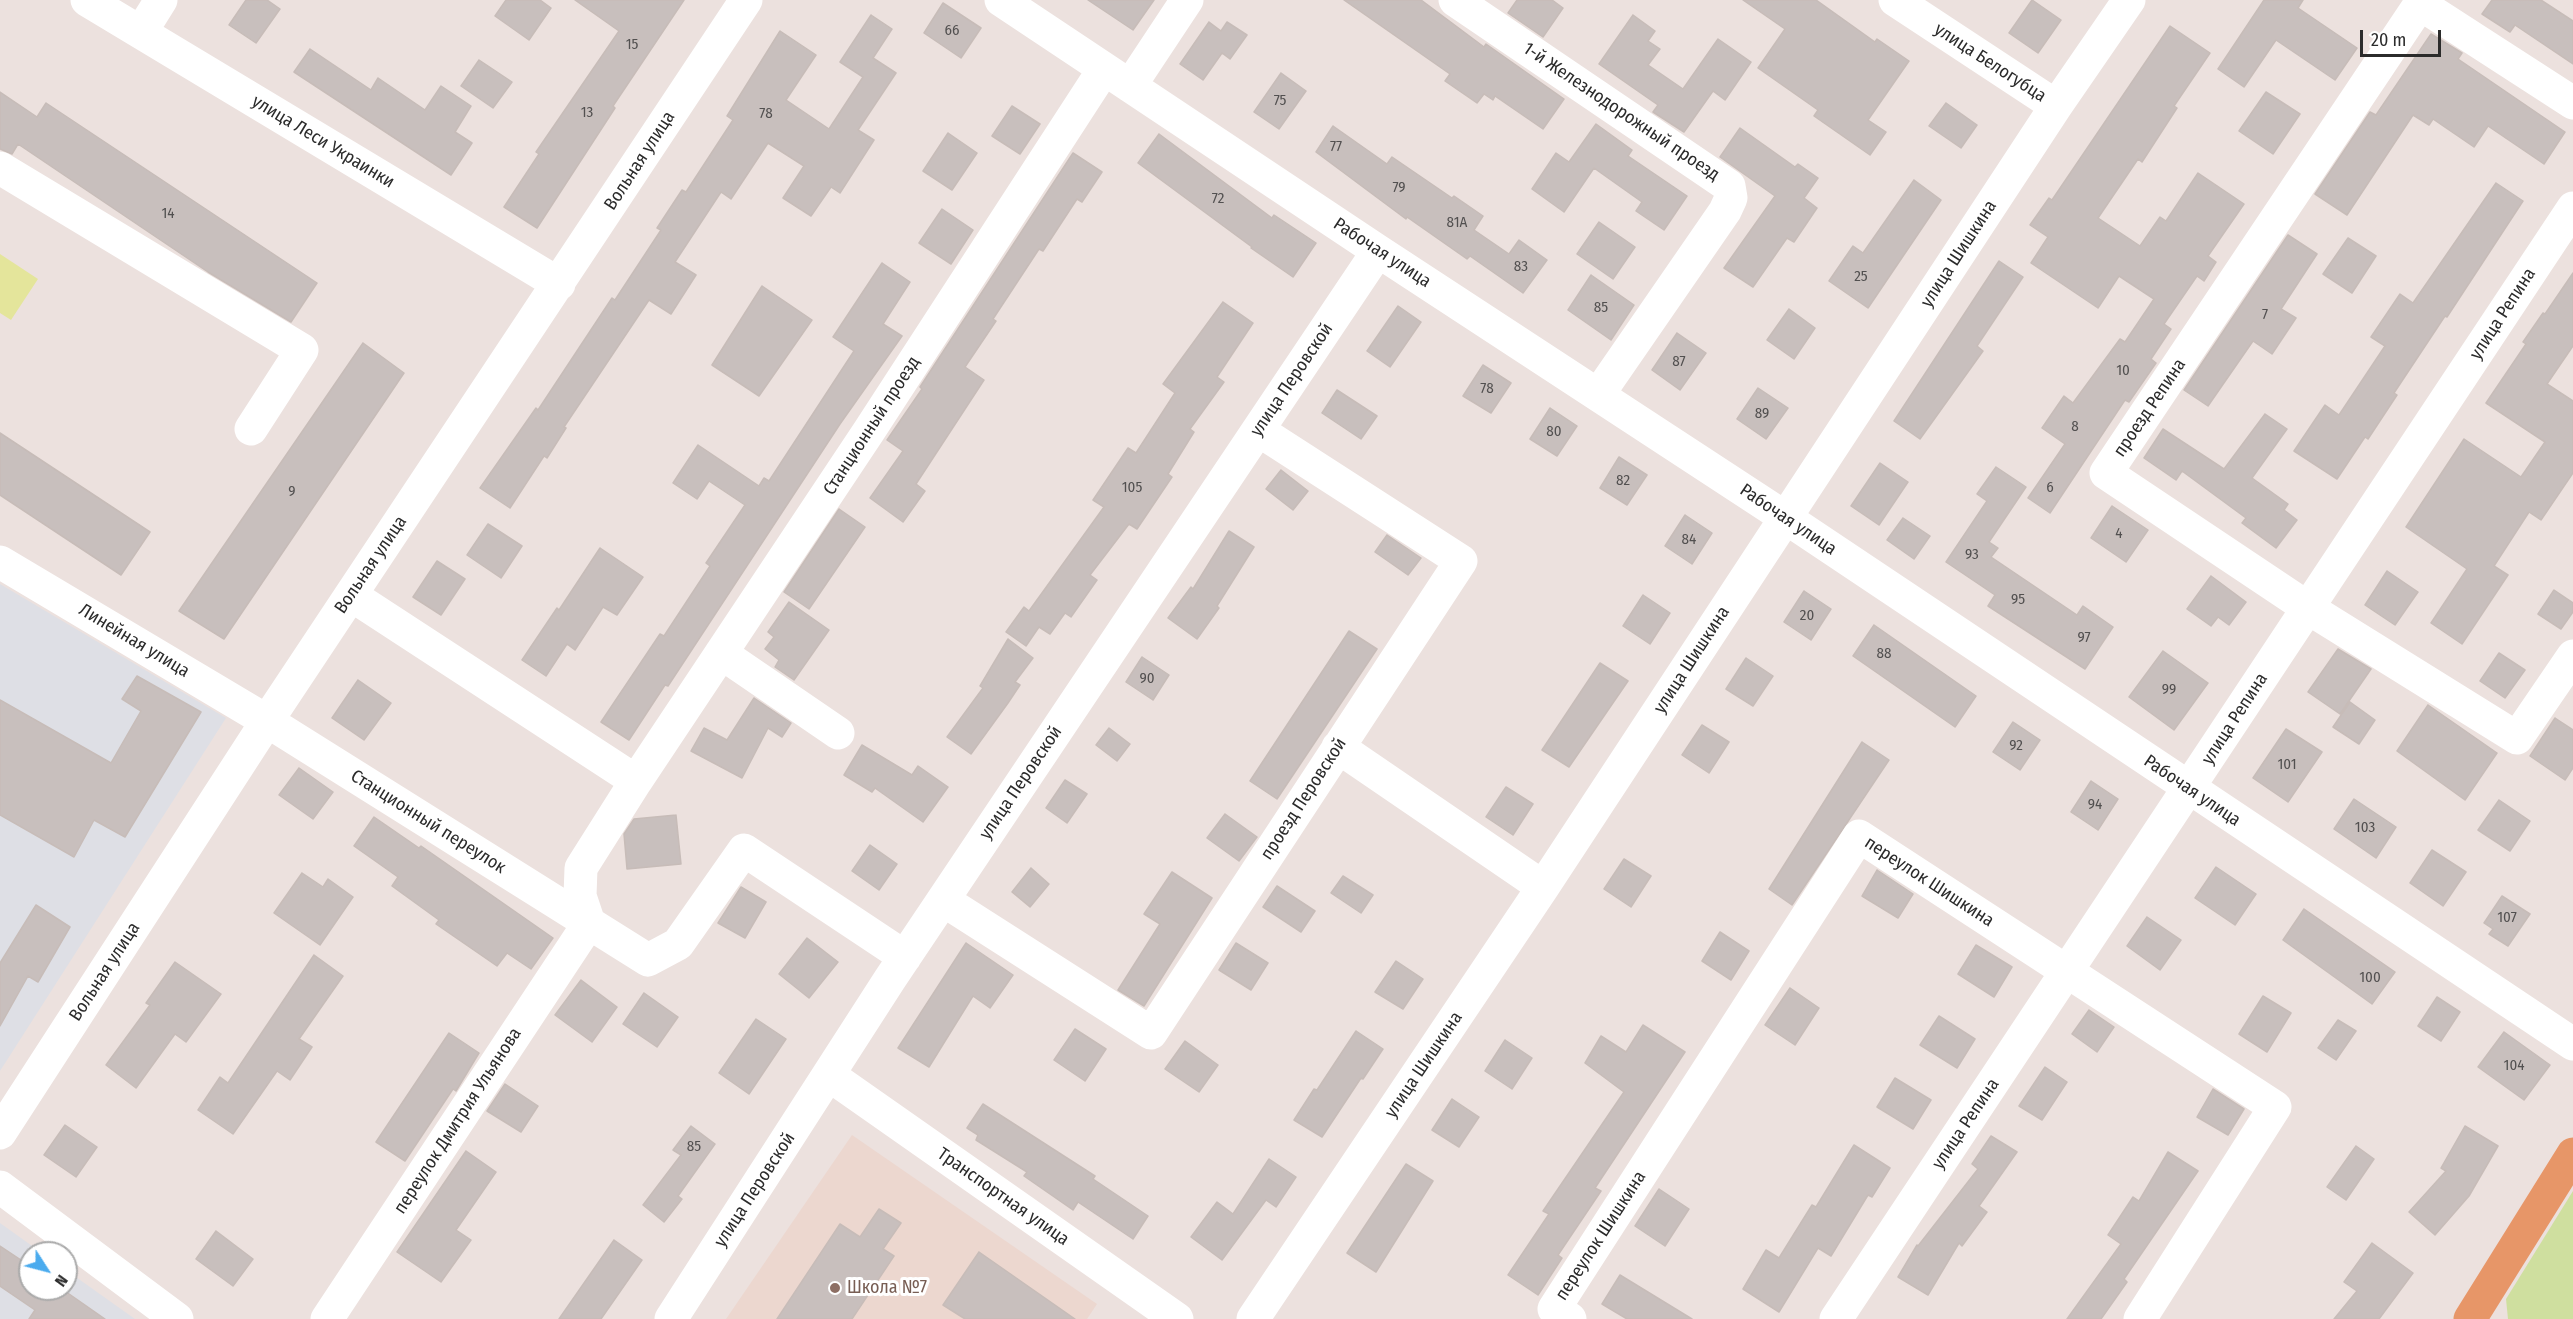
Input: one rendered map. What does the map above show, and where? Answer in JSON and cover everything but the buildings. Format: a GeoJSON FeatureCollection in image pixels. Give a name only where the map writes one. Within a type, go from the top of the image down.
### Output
{"type":"FeatureCollection","features":[{"type":"Feature","properties":{"kind":"main road"},"geometry":{"type":"LineString","coordinates":[[2471,1318],[2573,1154]]}},
{"type":"Feature","properties":{"kind":"street","name":"улица Леси Украинки"},"geometry":{"type":"LineString","coordinates":[[87,0],[559,284]]}},
{"type":"Feature","properties":{"kind":"street"},"geometry":{"type":"LineString","coordinates":[[141,32],[161,0]]}},
{"type":"Feature","properties":{"kind":"street","name":"Вольная улица"},"geometry":{"type":"LineString","coordinates":[[0,1133],[267,721],[746,0]]}},
{"type":"Feature","properties":{"kind":"street","name":"Рабочая улица"},"geometry":{"type":"LineString","coordinates":[[1001,0],[1378,251],[1786,518],[2573,1044]]}},
{"type":"Feature","properties":{"kind":"street"},"geometry":{"type":"LineString","coordinates":[[1117,77],[1187,0]]}},
{"type":"Feature","properties":{"kind":"street","name":"1-й Железнодорожный проезд"},"geometry":{"type":"LineString","coordinates":[[1455,0],[1729,186],[1731,198],[1725,211],[1598,395]]}},
{"type":"Feature","properties":{"kind":"street","name":"улица Белогубца"},"geometry":{"type":"LineString","coordinates":[[1895,0],[2056,106]]}},
{"type":"Feature","properties":{"kind":"street","name":"улица Шишкина"},"geometry":{"type":"LineString","coordinates":[[1253,1319],[1543,887],[2056,106],[2129,0]]}},
{"type":"Feature","properties":{"kind":"street","name":"проезд Репина"},"geometry":{"type":"LineString","coordinates":[[2573,103],[2420,4],[2106,473],[2308,608],[2517,738],[2573,656]]}},
{"type":"Feature","properties":{"kind":"street","name":"Станционный проезд"},"geometry":{"type":"LineString","coordinates":[[589,923],[580,896],[581,868],[636,781],[869,431],[1117,77]]}},
{"type":"Feature","properties":{"kind":"street"},"geometry":{"type":"LineString","coordinates":[[0,168],[302,350],[250,429]]}},
{"type":"Feature","properties":{"kind":"street","name":"улица Репина"},"geometry":{"type":"LineString","coordinates":[[1836,1319],[2573,208]]}},
{"type":"Feature","properties":{"kind":"street","name":"улица Перовской"},"geometry":{"type":"LineString","coordinates":[[671,1319],[905,957],[1378,251]]}},
{"type":"Feature","properties":{"kind":"street","name":"проезд Перовской"},"geometry":{"type":"LineString","coordinates":[[943,900],[1151,1032],[1461,561],[1258,430]]}},
{"type":"Feature","properties":{"kind":"street","name":"Линейная улица"},"geometry":{"type":"LineString","coordinates":[[0,562],[267,721]]}},
{"type":"Feature","properties":{"kind":"street"},"geometry":{"type":"LineString","coordinates":[[351,595],[636,781]]}},
{"type":"Feature","properties":{"kind":"street"},"geometry":{"type":"LineString","coordinates":[[721,654],[838,733]]}},
{"type":"Feature","properties":{"kind":"street","name":"Станционный переулок"},"geometry":{"type":"LineString","coordinates":[[267,721],[648,960],[678,944],[744,850],[905,957]]}},
{"type":"Feature","properties":{"kind":"street"},"geometry":{"type":"LineString","coordinates":[[1338,747],[1543,887]]}},
{"type":"Feature","properties":{"kind":"street","name":"переулок Шишкина"},"geometry":{"type":"LineString","coordinates":[[1570,1319],[1554,1309],[1859,837],[2275,1107],[2140,1319]]}},
{"type":"Feature","properties":{"kind":"street","name":"переулок Дмитрия Ульянова"},"geometry":{"type":"LineString","coordinates":[[327,1319],[589,923]]}},
{"type":"Feature","properties":{"kind":"street","name":"Транспортная улица"},"geometry":{"type":"LineString","coordinates":[[830,1076],[1177,1319]]}},
{"type":"Feature","properties":{"kind":"street"},"geometry":{"type":"LineString","coordinates":[[0,1188],[177,1319]]}},
{"type":"Feature","properties":{"kind":"shaded area"},"geometry":{"type":"Polygon","coordinates":[[[0,584],[226,718],[0,1071],[0,584]]]}},
{"type":"Feature","properties":{"kind":"shaded area"},"geometry":{"type":"Polygon","coordinates":[[[852,1135],[1097,1304],[1087,1319],[726,1319],[852,1135]]]}},
{"type":"Feature","properties":{"kind":"shaded area"},"geometry":{"type":"Polygon","coordinates":[[[0,1223],[25,1241],[18,1241],[18,1301],[78,1301],[78,1279],[135,1319],[0,1319],[0,1223]]]}},
{"type":"Feature","properties":{"kind":"green space"},"geometry":{"type":"Polygon","coordinates":[[[0,254],[38,279],[11,320],[0,313],[0,254]]]}},
{"type":"Feature","properties":{"kind":"green space"},"geometry":{"type":"Polygon","coordinates":[[[2573,1191],[2573,1319],[2508,1319],[2506,1299],[2573,1191]]]}},
{"type":"Feature","properties":{"kind":"place","name":"Школа №7"},"geometry":{"type":"Point","coordinates":[835,1288]}}]}
